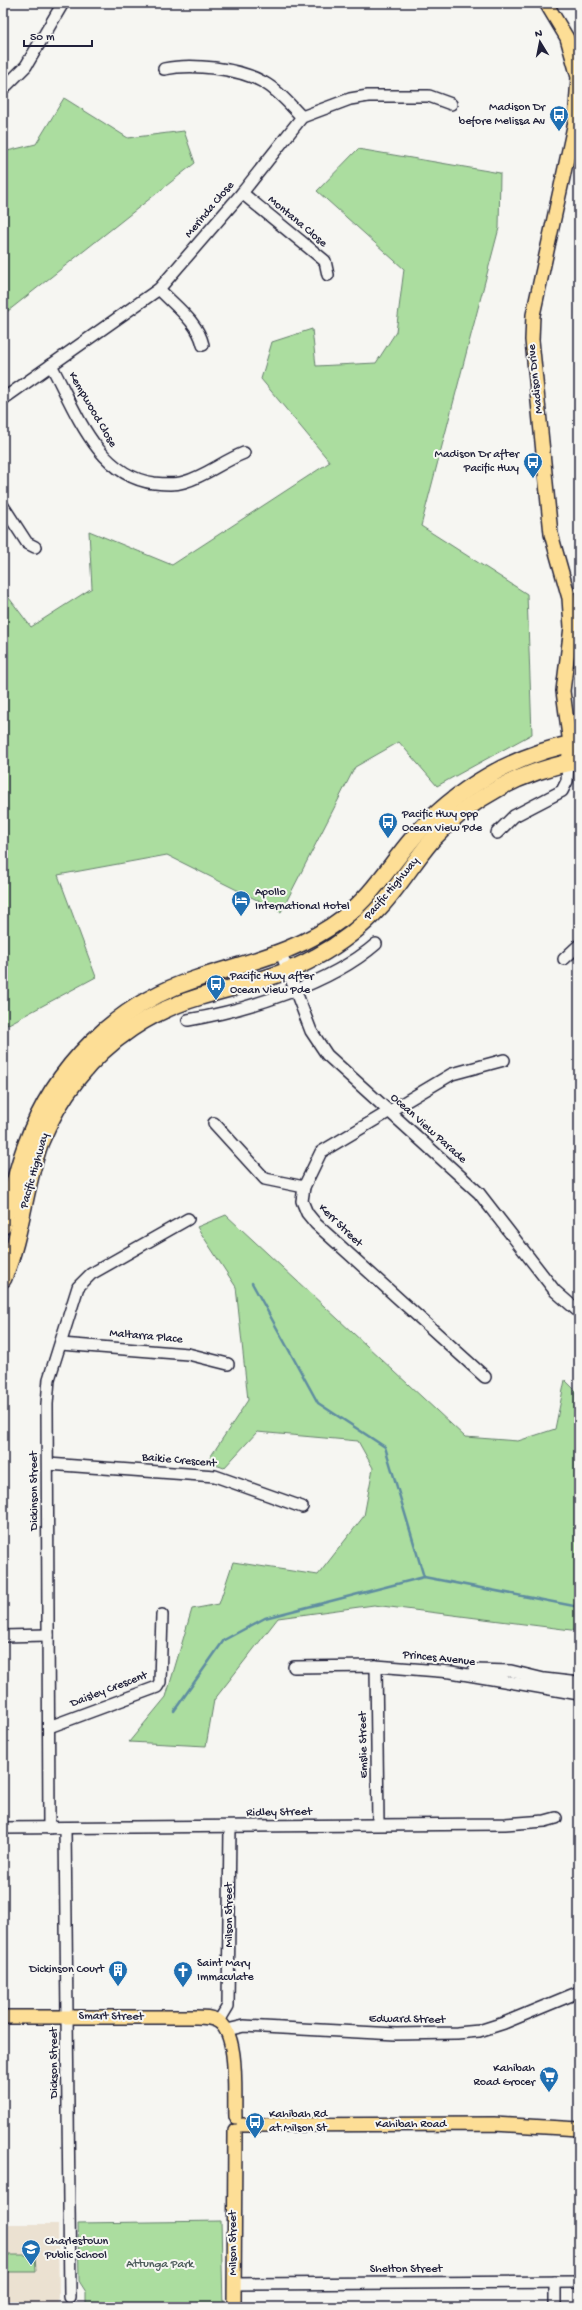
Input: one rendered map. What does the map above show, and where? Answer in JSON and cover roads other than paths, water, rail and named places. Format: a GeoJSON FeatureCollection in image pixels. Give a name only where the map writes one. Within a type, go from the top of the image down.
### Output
{"type":"FeatureCollection","features":[{"type":"Feature","properties":{"kind":"highway","name":"Pacific Highway"},"geometry":{"type":"LineString","coordinates":[[3,1226],[26,1145],[37,1118],[64,1072],[96,1037],[120,1018],[168,988],[281,953],[307,942],[353,910],[378,886],[412,839],[430,820],[466,790],[484,778],[521,759],[574,743]]}},
{"type":"Feature","properties":{"kind":"highway","name":"Pacific Highway"},"geometry":{"type":"LineString","coordinates":[[3,1279],[18,1234],[40,1144],[64,1098],[95,1058],[147,1018],[168,1008],[288,971],[315,958],[361,926],[381,906],[431,842],[469,807],[510,783],[531,774],[574,762]]}},
{"type":"Feature","properties":{"kind":"main road","name":"Madison Drive"},"geometry":{"type":"LineString","coordinates":[[546,3],[567,38],[578,77],[575,122],[533,315],[532,340],[551,534],[569,598],[571,627],[563,691],[574,743],[574,762]]}},
{"type":"Feature","properties":{"kind":"main road","name":"Smart Street"},"geometry":{"type":"LineString","coordinates":[[3,2017],[196,2017],[209,2018],[223,2026]]}},
{"type":"Feature","properties":{"kind":"main road","name":"Milson Street"},"geometry":{"type":"LineString","coordinates":[[223,2026],[233,2058],[238,2124],[234,2307]]}},
{"type":"Feature","properties":{"kind":"main road","name":"Kahibah Road"},"geometry":{"type":"LineString","coordinates":[[238,2124],[494,2124],[579,2129]]}},
{"type":"Feature","properties":{"kind":"street"},"geometry":{"type":"LineString","coordinates":[[3,89],[26,66],[63,3]]}},
{"type":"Feature","properties":{"kind":"street"},"geometry":{"type":"LineString","coordinates":[[164,70],[178,66],[205,67],[249,76],[274,89],[302,117],[350,99],[368,96],[429,96],[451,104]]}},
{"type":"Feature","properties":{"kind":"street","name":"Merinda Close"},"geometry":{"type":"LineString","coordinates":[[3,399],[160,289],[242,193],[302,117]]}},
{"type":"Feature","properties":{"kind":"street","name":"Montana Close"},"geometry":{"type":"LineString","coordinates":[[242,193],[324,261],[328,276]]}},
{"type":"Feature","properties":{"kind":"street"},"geometry":{"type":"LineString","coordinates":[[160,289],[190,320],[202,338],[203,345]]}},
{"type":"Feature","properties":{"kind":"street","name":"Kempwood Close"},"geometry":{"type":"LineString","coordinates":[[51,365],[95,446],[110,463],[129,476],[142,482],[169,485],[183,483],[208,473],[231,458],[244,453]]}},
{"type":"Feature","properties":{"kind":"street"},"geometry":{"type":"LineString","coordinates":[[3,506],[27,543],[35,547]]}},
{"type":"Feature","properties":{"kind":"street"},"geometry":{"type":"LineString","coordinates":[[497,833],[514,816],[562,791],[574,762]]}},
{"type":"Feature","properties":{"kind":"street"},"geometry":{"type":"LineString","coordinates":[[188,1020],[240,1008],[295,990],[350,963],[376,944]]}},
{"type":"Feature","properties":{"kind":"street"},"geometry":{"type":"LineString","coordinates":[[564,959],[579,946]]}},
{"type":"Feature","properties":{"kind":"street","name":"Ocean View Parade"},"geometry":{"type":"LineString","coordinates":[[281,953],[318,1043],[327,1055],[479,1193],[556,1291],[579,1312]]}},
{"type":"Feature","properties":{"kind":"street","name":"Kerr Street"},"geometry":{"type":"LineString","coordinates":[[485,1377],[316,1224],[307,1213],[302,1201],[304,1187],[321,1152],[452,1074],[504,1060]]}},
{"type":"Feature","properties":{"kind":"street"},"geometry":{"type":"LineString","coordinates":[[214,1122],[265,1179],[304,1187]]}},
{"type":"Feature","properties":{"kind":"street","name":"Dickinson Street"},"geometry":{"type":"LineString","coordinates":[[49,1828],[48,1464],[46,1404],[49,1379],[78,1287],[83,1281],[91,1274],[188,1219]]}},
{"type":"Feature","properties":{"kind":"street","name":"Maltarra Place"},"geometry":{"type":"LineString","coordinates":[[61,1344],[188,1354],[228,1364]]}},
{"type":"Feature","properties":{"kind":"street","name":"Baikie Crescent"},"geometry":{"type":"LineString","coordinates":[[48,1464],[215,1476],[302,1507]]}},
{"type":"Feature","properties":{"kind":"street","name":"Daisley Crescent"},"geometry":{"type":"LineString","coordinates":[[49,1727],[157,1687],[160,1682],[162,1615]]}},
{"type":"Feature","properties":{"kind":"street"},"geometry":{"type":"LineString","coordinates":[[3,1636],[48,1635]]}},
{"type":"Feature","properties":{"kind":"street","name":"Princes Avenue"},"geometry":{"type":"LineString","coordinates":[[294,1667],[376,1666],[451,1672],[579,1694]]}},
{"type":"Feature","properties":{"kind":"street","name":"Emslie Street"},"geometry":{"type":"LineString","coordinates":[[376,1666],[378,1824]]}},
{"type":"Feature","properties":{"kind":"street"},"geometry":{"type":"LineString","coordinates":[[451,1672],[511,1671],[533,1677],[579,1683]]}},
{"type":"Feature","properties":{"kind":"street","name":"Ridley Street"},"geometry":{"type":"LineString","coordinates":[[3,1828],[505,1824],[544,1821],[556,1818]]}},
{"type":"Feature","properties":{"kind":"street","name":"Milson Street"},"geometry":{"type":"LineString","coordinates":[[223,2026],[228,2006],[230,1827]]}},
{"type":"Feature","properties":{"kind":"street","name":"Dickson Street"},"geometry":{"type":"LineString","coordinates":[[65,1828],[70,2297]]}},
{"type":"Feature","properties":{"kind":"street","name":"Edward Street"},"geometry":{"type":"LineString","coordinates":[[223,2026],[396,2034],[458,2033],[479,2031],[504,2023],[579,1992]]}},
{"type":"Feature","properties":{"kind":"street"},"geometry":{"type":"LineString","coordinates":[[555,2282],[555,2307]]}},
{"type":"Feature","properties":{"kind":"street","name":"Shelton Street"},"geometry":{"type":"LineString","coordinates":[[234,2284],[579,2282]]}},
{"type":"Feature","properties":{"kind":"waterway"},"geometry":{"type":"LineString","coordinates":[[252,1283],[318,1403],[385,1447],[424,1577]]}},
{"type":"Feature","properties":{"kind":"waterway"},"geometry":{"type":"LineString","coordinates":[[174,1711],[224,1640],[265,1618],[424,1577],[579,1607]]}},
{"type":"Feature","properties":{"kind":"place","name":"Madison Dr before Melissa Av"},"geometry":{"type":"Point","coordinates":[559,132]}},
{"type":"Feature","properties":{"kind":"place","name":"Madison Dr after Pacific Hwy"},"geometry":{"type":"Point","coordinates":[533,479]}},
{"type":"Feature","properties":{"kind":"place","name":"Pacific Hwy opp Ocean View Pde"},"geometry":{"type":"Point","coordinates":[388,839]}},
{"type":"Feature","properties":{"kind":"place","name":"Apollo International Hotel"},"geometry":{"type":"Point","coordinates":[241,917]}},
{"type":"Feature","properties":{"kind":"place","name":"Pacific Hwy after Ocean View Pde"},"geometry":{"type":"Point","coordinates":[216,1001]}},
{"type":"Feature","properties":{"kind":"place","name":"Dickinson Court"},"geometry":{"type":"Point","coordinates":[118,1987]}},
{"type":"Feature","properties":{"kind":"place","name":"Saint Mary Immaculate"},"geometry":{"type":"Point","coordinates":[183,1988]}},
{"type":"Feature","properties":{"kind":"place","name":"Kahibah Road Grocer"},"geometry":{"type":"Point","coordinates":[549,2093]}},
{"type":"Feature","properties":{"kind":"place","name":"Kahibah Rd at Milson St"},"geometry":{"type":"Point","coordinates":[255,2139]}},
{"type":"Feature","properties":{"kind":"place","name":"Charlestown Public School"},"geometry":{"type":"Point","coordinates":[31,2266]}},
{"type":"Feature","properties":{"kind":"park label","name":"Attunga Park"},"geometry":{"type":"Point","coordinates":[160,2265]}}]}
